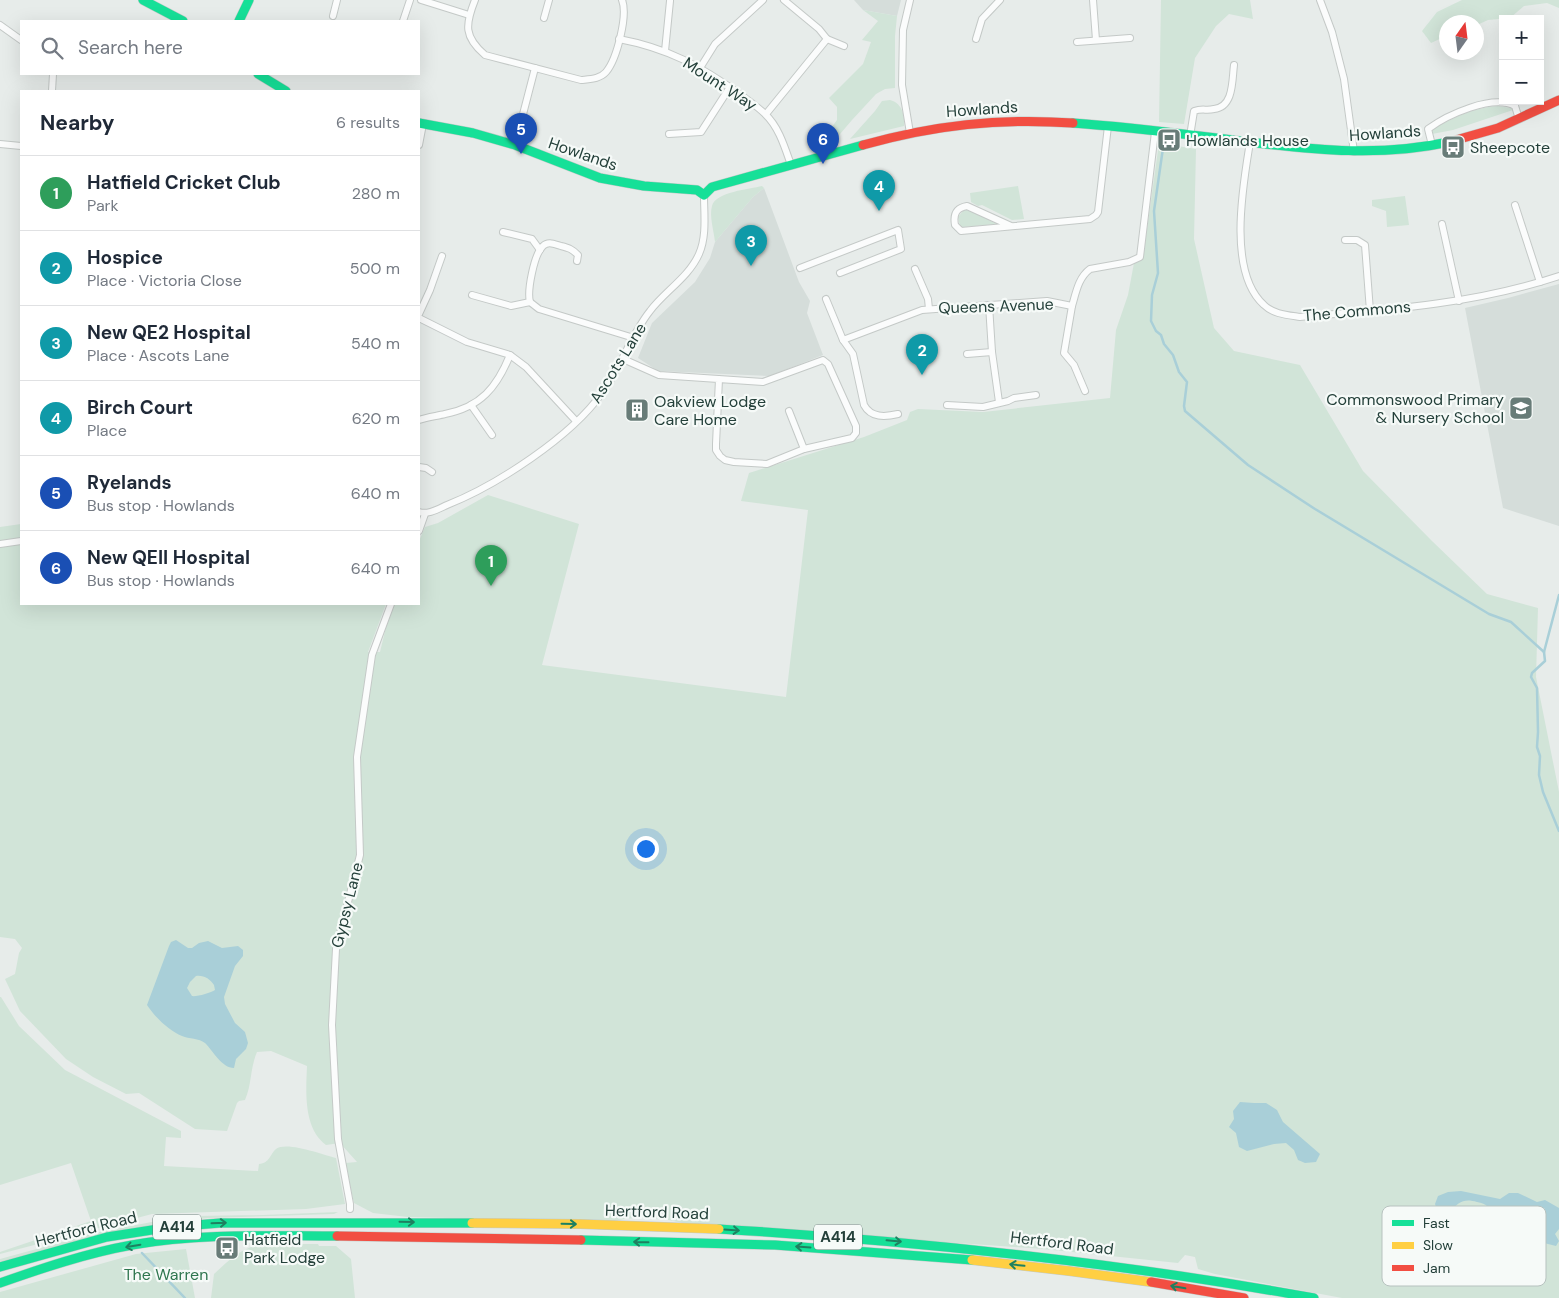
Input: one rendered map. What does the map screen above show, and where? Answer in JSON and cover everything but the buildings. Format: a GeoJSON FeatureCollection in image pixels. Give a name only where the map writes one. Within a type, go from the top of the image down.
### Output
{"type":"FeatureCollection","features":[{"type":"Feature","properties":{"kind":"main road"},"geometry":{"type":"LineString","coordinates":[[143,0],[181,20]]}},
{"type":"Feature","properties":{"kind":"main road"},"geometry":{"type":"LineString","coordinates":[[239,20],[249,0]]}},
{"type":"Feature","properties":{"kind":"main road"},"geometry":{"type":"LineString","coordinates":[[260,75],[284,90]]}},
{"type":"Feature","properties":{"kind":"main road","name":"Howlands"},"geometry":{"type":"LineString","coordinates":[[421,124],[473,133],[515,145],[600,178],[644,186],[697,190],[704,195],[712,187],[910,133],[986,122],[1043,122],[1108,126],[1307,149],[1354,152],[1392,151],[1432,145],[1477,134],[1519,119],[1559,100]]}},
{"type":"Feature","properties":{"kind":"main road","name":"Hertford Road"},"geometry":{"type":"LineString","coordinates":[[0,1267],[84,1243],[142,1230],[192,1225],[220,1223],[394,1222],[574,1224],[699,1228],[956,1246],[1161,1270],[1314,1298]]}},
{"type":"Feature","properties":{"kind":"main road","name":"Hertford Road"},"geometry":{"type":"LineString","coordinates":[[0,1283],[100,1253],[167,1240],[222,1236],[348,1236],[772,1245],[866,1251],[1057,1270],[1159,1283],[1244,1298]]}},
{"type":"Feature","properties":{"kind":"street"},"geometry":{"type":"LineString","coordinates":[[332,16],[337,0]]}},
{"type":"Feature","properties":{"kind":"street"},"geometry":{"type":"LineString","coordinates":[[403,20],[410,0]]}},
{"type":"Feature","properties":{"kind":"street"},"geometry":{"type":"LineString","coordinates":[[421,0],[469,15]]}},
{"type":"Feature","properties":{"kind":"street"},"geometry":{"type":"LineString","coordinates":[[474,0],[467,24],[468,34],[475,46],[485,55],[581,80],[595,79],[605,73],[613,62],[624,16],[622,0]]}},
{"type":"Feature","properties":{"kind":"street"},"geometry":{"type":"LineString","coordinates":[[544,18],[549,0]]}},
{"type":"Feature","properties":{"kind":"street"},"geometry":{"type":"LineString","coordinates":[[700,68],[715,44],[763,0]]}},
{"type":"Feature","properties":{"kind":"street"},"geometry":{"type":"LineString","coordinates":[[784,0],[819,29],[827,39],[844,46]]}},
{"type":"Feature","properties":{"kind":"street"},"geometry":{"type":"LineString","coordinates":[[910,0],[904,30],[902,85],[910,133]]}},
{"type":"Feature","properties":{"kind":"street"},"geometry":{"type":"LineString","coordinates":[[976,39],[982,19],[1000,0]]}},
{"type":"Feature","properties":{"kind":"street"},"geometry":{"type":"LineString","coordinates":[[1093,0],[1096,40]]}},
{"type":"Feature","properties":{"kind":"street"},"geometry":{"type":"LineString","coordinates":[[1320,0],[1332,32],[1344,79],[1354,152]]}},
{"type":"Feature","properties":{"kind":"street"},"geometry":{"type":"LineString","coordinates":[[665,51],[670,1]]}},
{"type":"Feature","properties":{"kind":"street"},"geometry":{"type":"LineString","coordinates":[[0,25],[20,39]]}},
{"type":"Feature","properties":{"kind":"street"},"geometry":{"type":"LineString","coordinates":[[1077,42],[1130,38]]}},
{"type":"Feature","properties":{"kind":"street","name":"Mount Way"},"geometry":{"type":"LineString","coordinates":[[619,39],[646,44],[665,51],[700,68],[730,87],[766,114],[779,133],[791,165]]}},
{"type":"Feature","properties":{"kind":"street"},"geometry":{"type":"LineString","coordinates":[[766,114],[827,39]]}},
{"type":"Feature","properties":{"kind":"street"},"geometry":{"type":"LineString","coordinates":[[1190,136],[1194,111],[1202,108],[1213,110],[1222,107],[1230,98],[1234,65]]}},
{"type":"Feature","properties":{"kind":"street"},"geometry":{"type":"LineString","coordinates":[[515,145],[534,68]]}},
{"type":"Feature","properties":{"kind":"street"},"geometry":{"type":"LineString","coordinates":[[52,90],[54,75]]}},
{"type":"Feature","properties":{"kind":"street"},"geometry":{"type":"LineString","coordinates":[[669,134],[701,132],[730,87]]}},
{"type":"Feature","properties":{"kind":"street"},"geometry":{"type":"LineString","coordinates":[[1432,145],[1428,129],[1442,119],[1459,111],[1482,105],[1511,104],[1515,106],[1519,119]]}},
{"type":"Feature","properties":{"kind":"street"},"geometry":{"type":"LineString","coordinates":[[1011,226],[967,206],[956,210],[954,214],[955,225],[961,231],[1090,219],[1096,215],[1108,126]]}},
{"type":"Feature","properties":{"kind":"street","name":"Queens Avenue"},"geometry":{"type":"LineString","coordinates":[[843,340],[922,310],[1047,301],[1072,306],[1080,278],[1090,269],[1129,262],[1140,257],[1155,132]]}},
{"type":"Feature","properties":{"kind":"street","name":"The Commons"},"geometry":{"type":"LineString","coordinates":[[1250,142],[1239,235],[1245,270],[1252,292],[1264,306],[1279,314],[1300,317],[1459,301],[1559,276]]}},
{"type":"Feature","properties":{"kind":"street"},"geometry":{"type":"LineString","coordinates":[[0,144],[20,146]]}},
{"type":"Feature","properties":{"kind":"street","name":"Ascots Lane"},"geometry":{"type":"LineString","coordinates":[[422,513],[470,495],[543,450],[576,421],[602,394],[649,312],[691,268],[699,254],[704,239],[704,195]]}},
{"type":"Feature","properties":{"kind":"street"},"geometry":{"type":"LineString","coordinates":[[1515,205],[1540,282]]}},
{"type":"Feature","properties":{"kind":"street"},"geometry":{"type":"LineString","coordinates":[[1442,224],[1459,301]]}},
{"type":"Feature","properties":{"kind":"street"},"geometry":{"type":"LineString","coordinates":[[800,268],[898,230],[902,249],[840,274]]}},
{"type":"Feature","properties":{"kind":"street"},"geometry":{"type":"LineString","coordinates":[[503,232],[532,239],[540,250]]}},
{"type":"Feature","properties":{"kind":"street"},"geometry":{"type":"LineString","coordinates":[[1345,240],[1358,240],[1365,245],[1370,311]]}},
{"type":"Feature","properties":{"kind":"street"},"geometry":{"type":"LineString","coordinates":[[577,261],[578,255],[572,249],[551,243],[544,245],[540,250],[528,293],[530,302],[539,308],[634,338]]}},
{"type":"Feature","properties":{"kind":"street"},"geometry":{"type":"LineString","coordinates":[[420,314],[442,256]]}},
{"type":"Feature","properties":{"kind":"street"},"geometry":{"type":"LineString","coordinates":[[916,269],[930,309]]}},
{"type":"Feature","properties":{"kind":"street"},"geometry":{"type":"LineString","coordinates":[[472,295],[511,306],[530,302]]}},
{"type":"Feature","properties":{"kind":"street"},"geometry":{"type":"LineString","coordinates":[[826,299],[843,340],[853,354],[864,405],[867,410],[872,414],[880,416],[898,414]]}},
{"type":"Feature","properties":{"kind":"street"},"geometry":{"type":"LineString","coordinates":[[989,305],[992,352],[999,402]]}},
{"type":"Feature","properties":{"kind":"street"},"geometry":{"type":"LineString","coordinates":[[1072,306],[1065,338],[1064,353],[1074,365],[1086,391]]}},
{"type":"Feature","properties":{"kind":"street"},"geometry":{"type":"LineString","coordinates":[[420,317],[467,342],[510,355],[526,367],[576,421]]}},
{"type":"Feature","properties":{"kind":"street"},"geometry":{"type":"LineString","coordinates":[[967,354],[992,352]]}},
{"type":"Feature","properties":{"kind":"street"},"geometry":{"type":"LineString","coordinates":[[420,420],[446,414],[471,405],[484,397],[497,383],[510,355]]}},
{"type":"Feature","properties":{"kind":"street"},"geometry":{"type":"LineString","coordinates":[[623,359],[659,375],[719,379],[763,382],[819,360],[826,361],[856,426],[856,433],[852,438],[804,449],[767,464],[734,462],[720,456],[716,450],[719,379]]}},
{"type":"Feature","properties":{"kind":"street"},"geometry":{"type":"LineString","coordinates":[[947,405],[983,407],[1014,398],[1036,395]]}},
{"type":"Feature","properties":{"kind":"street"},"geometry":{"type":"LineString","coordinates":[[471,405],[492,435]]}},
{"type":"Feature","properties":{"kind":"street"},"geometry":{"type":"LineString","coordinates":[[789,411],[804,449]]}},
{"type":"Feature","properties":{"kind":"street"},"geometry":{"type":"LineString","coordinates":[[420,466],[432,472]]}},
{"type":"Feature","properties":{"kind":"street"},"geometry":{"type":"LineString","coordinates":[[0,544],[20,541]]}},
{"type":"Feature","properties":{"kind":"street","name":"Gypsy Lane"},"geometry":{"type":"LineString","coordinates":[[350,1209],[339,1149],[332,1025],[336,949],[360,856],[357,757],[372,655],[391,605]]}},
{"type":"Feature","properties":{"kind":"shaded area"},"geometry":{"type":"Polygon","coordinates":[[[854,0],[901,0],[897,16],[863,10],[854,0]]]}},
{"type":"Feature","properties":{"kind":"shaded area"},"geometry":{"type":"Polygon","coordinates":[[[764,188],[799,282],[810,301],[807,313],[823,355],[770,376],[658,371],[638,358],[652,323],[695,282],[710,258],[715,242],[753,197],[764,188]]]}},
{"type":"Feature","properties":{"kind":"shaded area","name":"Commonswood Primary & Nursery School"},"geometry":{"type":"Polygon","coordinates":[[[1559,284],[1559,526],[1503,508],[1465,308],[1559,284]]]}},
{"type":"Feature","properties":{"kind":"green space"},"geometry":{"type":"Polygon","coordinates":[[[1161,0],[1250,0],[1253,19],[1229,14],[1216,26],[1195,58],[1184,124],[1159,122],[1161,0]]]}},
{"type":"Feature","properties":{"kind":"green space"},"geometry":{"type":"Polygon","coordinates":[[[1462,0],[1559,0],[1559,8],[1547,3],[1524,6],[1514,15],[1499,15],[1499,19],[1484,22],[1484,15],[1439,15],[1439,39],[1431,43],[1422,31],[1437,12],[1462,0]]]}},
{"type":"Feature","properties":{"kind":"green space"},"geometry":{"type":"Polygon","coordinates":[[[863,10],[897,16],[895,88],[885,89],[876,94],[834,141],[818,146],[837,120],[837,107],[829,98],[863,64],[871,42],[862,40],[878,21],[863,10]]]}},
{"type":"Feature","properties":{"kind":"green space"},"geometry":{"type":"Polygon","coordinates":[[[890,100],[902,110],[904,126],[850,139],[882,101],[890,100]]]}},
{"type":"Feature","properties":{"kind":"green space"},"geometry":{"type":"Polygon","coordinates":[[[1498,106],[1513,110],[1453,130],[1432,134],[1432,129],[1456,117],[1472,111],[1498,106]]]}},
{"type":"Feature","properties":{"kind":"green space"},"geometry":{"type":"Polygon","coordinates":[[[1159,143],[1196,149],[1194,239],[1214,328],[1234,351],[1300,365],[1363,471],[1487,594],[1538,608],[1536,677],[1559,792],[1559,1298],[1342,1298],[1215,1274],[1198,1269],[1195,1257],[1185,1255],[1178,1263],[1043,1249],[688,1224],[648,1218],[629,1218],[608,1222],[408,1217],[373,1213],[354,1203],[345,1163],[357,1162],[340,1143],[326,1145],[313,1129],[307,1098],[307,1066],[271,1051],[257,1052],[245,1100],[237,1103],[227,1131],[195,1129],[139,1093],[126,1094],[93,1077],[66,1059],[20,1011],[5,979],[15,974],[19,953],[22,948],[15,939],[0,937],[0,527],[20,524],[20,605],[386,605],[368,652],[380,652],[394,605],[420,605],[420,539],[425,527],[438,523],[488,495],[579,524],[542,665],[786,697],[808,510],[741,501],[749,473],[864,437],[907,420],[910,412],[918,409],[983,412],[1110,398],[1116,330],[1128,295],[1134,263],[1143,258],[1159,143]]]}},
{"type":"Feature","properties":{"kind":"green space"},"geometry":{"type":"Polygon","coordinates":[[[762,186],[764,188],[753,197],[715,242],[711,214],[715,201],[726,194],[762,186]]]}},
{"type":"Feature","properties":{"kind":"green space"},"geometry":{"type":"Polygon","coordinates":[[[1018,186],[1024,219],[1012,220],[982,205],[978,206],[971,202],[970,193],[1018,186]]]}},
{"type":"Feature","properties":{"kind":"green space"},"geometry":{"type":"Polygon","coordinates":[[[1405,196],[1409,225],[1387,227],[1386,211],[1372,206],[1372,200],[1405,196]]]}},
{"type":"Feature","properties":{"kind":"green space"},"geometry":{"type":"Polygon","coordinates":[[[966,210],[997,224],[960,226],[958,217],[966,210]]]}},
{"type":"Feature","properties":{"kind":"green space"},"geometry":{"type":"Polygon","coordinates":[[[0,997],[19,1026],[65,1070],[181,1131],[181,1138],[166,1137],[164,1166],[258,1171],[259,1164],[268,1160],[276,1149],[288,1147],[305,1149],[336,1158],[345,1204],[306,1209],[152,1214],[0,1254],[0,1252],[91,1221],[71,1163],[0,1185],[0,997]]]}},
{"type":"Feature","properties":{"kind":"green space"},"geometry":{"type":"Polygon","coordinates":[[[338,1212],[334,1214],[209,1218],[167,1222],[0,1262],[0,1259],[95,1233],[167,1219],[195,1216],[338,1212]]]}},
{"type":"Feature","properties":{"kind":"green space"},"geometry":{"type":"Polygon","coordinates":[[[260,1244],[318,1244],[319,1246],[336,1246],[351,1259],[355,1298],[211,1298],[214,1274],[235,1256],[246,1249],[260,1244]]]}},
{"type":"Feature","properties":{"kind":"green space","name":"The Warren"},"geometry":{"type":"Polygon","coordinates":[[[186,1249],[195,1298],[0,1298],[0,1292],[136,1254],[186,1249]]]}},
{"type":"Feature","properties":{"kind":"water"},"geometry":{"type":"Polygon","coordinates":[[[176,940],[188,948],[192,948],[199,943],[208,941],[222,948],[238,946],[243,950],[243,956],[235,966],[224,997],[225,1004],[235,1023],[245,1032],[248,1043],[246,1049],[236,1059],[234,1068],[222,1062],[203,1041],[182,1036],[172,1031],[147,1005],[171,942],[176,940]],[[196,976],[190,982],[187,988],[192,996],[215,990],[211,981],[196,976]]]}},
{"type":"Feature","properties":{"kind":"water"},"geometry":{"type":"Polygon","coordinates":[[[1240,1102],[1266,1103],[1277,1110],[1283,1122],[1320,1154],[1316,1162],[1305,1163],[1298,1160],[1294,1150],[1286,1143],[1247,1151],[1239,1147],[1236,1133],[1229,1127],[1234,1119],[1233,1111],[1240,1102]]]}},
{"type":"Feature","properties":{"kind":"water"},"geometry":{"type":"Polygon","coordinates":[[[1461,1191],[1500,1199],[1509,1193],[1518,1193],[1537,1202],[1545,1200],[1559,1208],[1559,1229],[1555,1234],[1559,1241],[1556,1246],[1546,1244],[1546,1206],[1487,1206],[1468,1200],[1456,1206],[1436,1206],[1438,1196],[1448,1192],[1461,1191]]]}},
{"type":"Feature","properties":{"kind":"waterway"},"geometry":{"type":"LineString","coordinates":[[1163,148],[1154,211],[1158,273],[1152,295],[1151,321],[1156,331],[1161,335],[1164,344],[1173,355],[1179,372],[1187,382],[1185,411],[1248,465],[1315,509],[1489,614],[1511,622],[1544,652]]}},
{"type":"Feature","properties":{"kind":"waterway"},"geometry":{"type":"LineString","coordinates":[[1559,595],[1544,652],[1545,661],[1532,673],[1531,677],[1537,688],[1539,775],[1543,792],[1559,831]]}},
{"type":"Feature","properties":{"kind":"waterway"},"geometry":{"type":"LineString","coordinates":[[142,1253],[185,1298]]}},
{"type":"Feature","properties":{"kind":"traffic: fast"},"geometry":{"type":"LineString","coordinates":[[143,0],[181,20]]}},
{"type":"Feature","properties":{"kind":"traffic: fast"},"geometry":{"type":"LineString","coordinates":[[239,20],[249,0]]}},
{"type":"Feature","properties":{"kind":"traffic: fast"},"geometry":{"type":"LineString","coordinates":[[260,75],[284,90]]}},
{"type":"Feature","properties":{"kind":"traffic: fast"},"geometry":{"type":"LineString","coordinates":[[420,123],[473,133],[515,145],[600,178],[644,186],[697,190],[704,195],[712,187],[863,145]]}},
{"type":"Feature","properties":{"kind":"traffic: fast"},"geometry":{"type":"LineString","coordinates":[[1073,123],[1274,145],[1349,151],[1423,147],[1449,142]]}},
{"type":"Feature","properties":{"kind":"traffic: fast"},"geometry":{"type":"LineString","coordinates":[[0,1267],[107,1237],[171,1227],[220,1223],[472,1223]]}},
{"type":"Feature","properties":{"kind":"traffic: fast"},"geometry":{"type":"LineString","coordinates":[[719,1229],[1017,1254],[1166,1274],[1314,1298]]}},
{"type":"Feature","properties":{"kind":"traffic: fast"},"geometry":{"type":"LineString","coordinates":[[0,1283],[49,1266],[115,1248],[157,1241],[234,1236],[337,1236]]}},
{"type":"Feature","properties":{"kind":"traffic: fast"},"geometry":{"type":"LineString","coordinates":[[581,1240],[775,1245],[972,1260]]}},
{"type":"Feature","properties":{"kind":"traffic: slow"},"geometry":{"type":"LineString","coordinates":[[472,1223],[580,1224],[719,1229]]}},
{"type":"Feature","properties":{"kind":"traffic: slow"},"geometry":{"type":"LineString","coordinates":[[972,1260],[1151,1282]]}},
{"type":"Feature","properties":{"kind":"traffic: jam"},"geometry":{"type":"LineString","coordinates":[[1449,142],[1498,128],[1559,100]]}},
{"type":"Feature","properties":{"kind":"traffic: jam"},"geometry":{"type":"LineString","coordinates":[[863,145],[916,132],[993,122],[1073,123]]}},
{"type":"Feature","properties":{"kind":"traffic: jam"},"geometry":{"type":"LineString","coordinates":[[337,1236],[581,1240]]}},
{"type":"Feature","properties":{"kind":"traffic: jam"},"geometry":{"type":"LineString","coordinates":[[1151,1282],[1244,1298]]}},
{"type":"Feature","properties":{"kind":"place","name":"Howlands House"},"geometry":{"type":"Point","coordinates":[1169,140]}},
{"type":"Feature","properties":{"kind":"place","name":"Sheepcote"},"geometry":{"type":"Point","coordinates":[1453,147]}},
{"type":"Feature","properties":{"kind":"place","name":"Ryelands"},"geometry":{"type":"Point","coordinates":[521,154]}},
{"type":"Feature","properties":{"kind":"place","name":"New QEII Hospital"},"geometry":{"type":"Point","coordinates":[823,164]}},
{"type":"Feature","properties":{"kind":"place","name":"Birch Court"},"geometry":{"type":"Point","coordinates":[879,211]}},
{"type":"Feature","properties":{"kind":"place","name":"New QE2 Hospital"},"geometry":{"type":"Point","coordinates":[751,266]}},
{"type":"Feature","properties":{"kind":"place","name":"Hospice"},"geometry":{"type":"Point","coordinates":[922,375]}},
{"type":"Feature","properties":{"kind":"place","name":"Commonswood Primary & Nursery School"},"geometry":{"type":"Point","coordinates":[1521,408]}},
{"type":"Feature","properties":{"kind":"place","name":"Oakview Lodge Care Home"},"geometry":{"type":"Point","coordinates":[637,410]}},
{"type":"Feature","properties":{"kind":"place","name":"Hatfield Cricket Club"},"geometry":{"type":"Point","coordinates":[491,586]}},
{"type":"Feature","properties":{"kind":"place","name":"Hatfield Park Lodge"},"geometry":{"type":"Point","coordinates":[227,1248]}}]}
